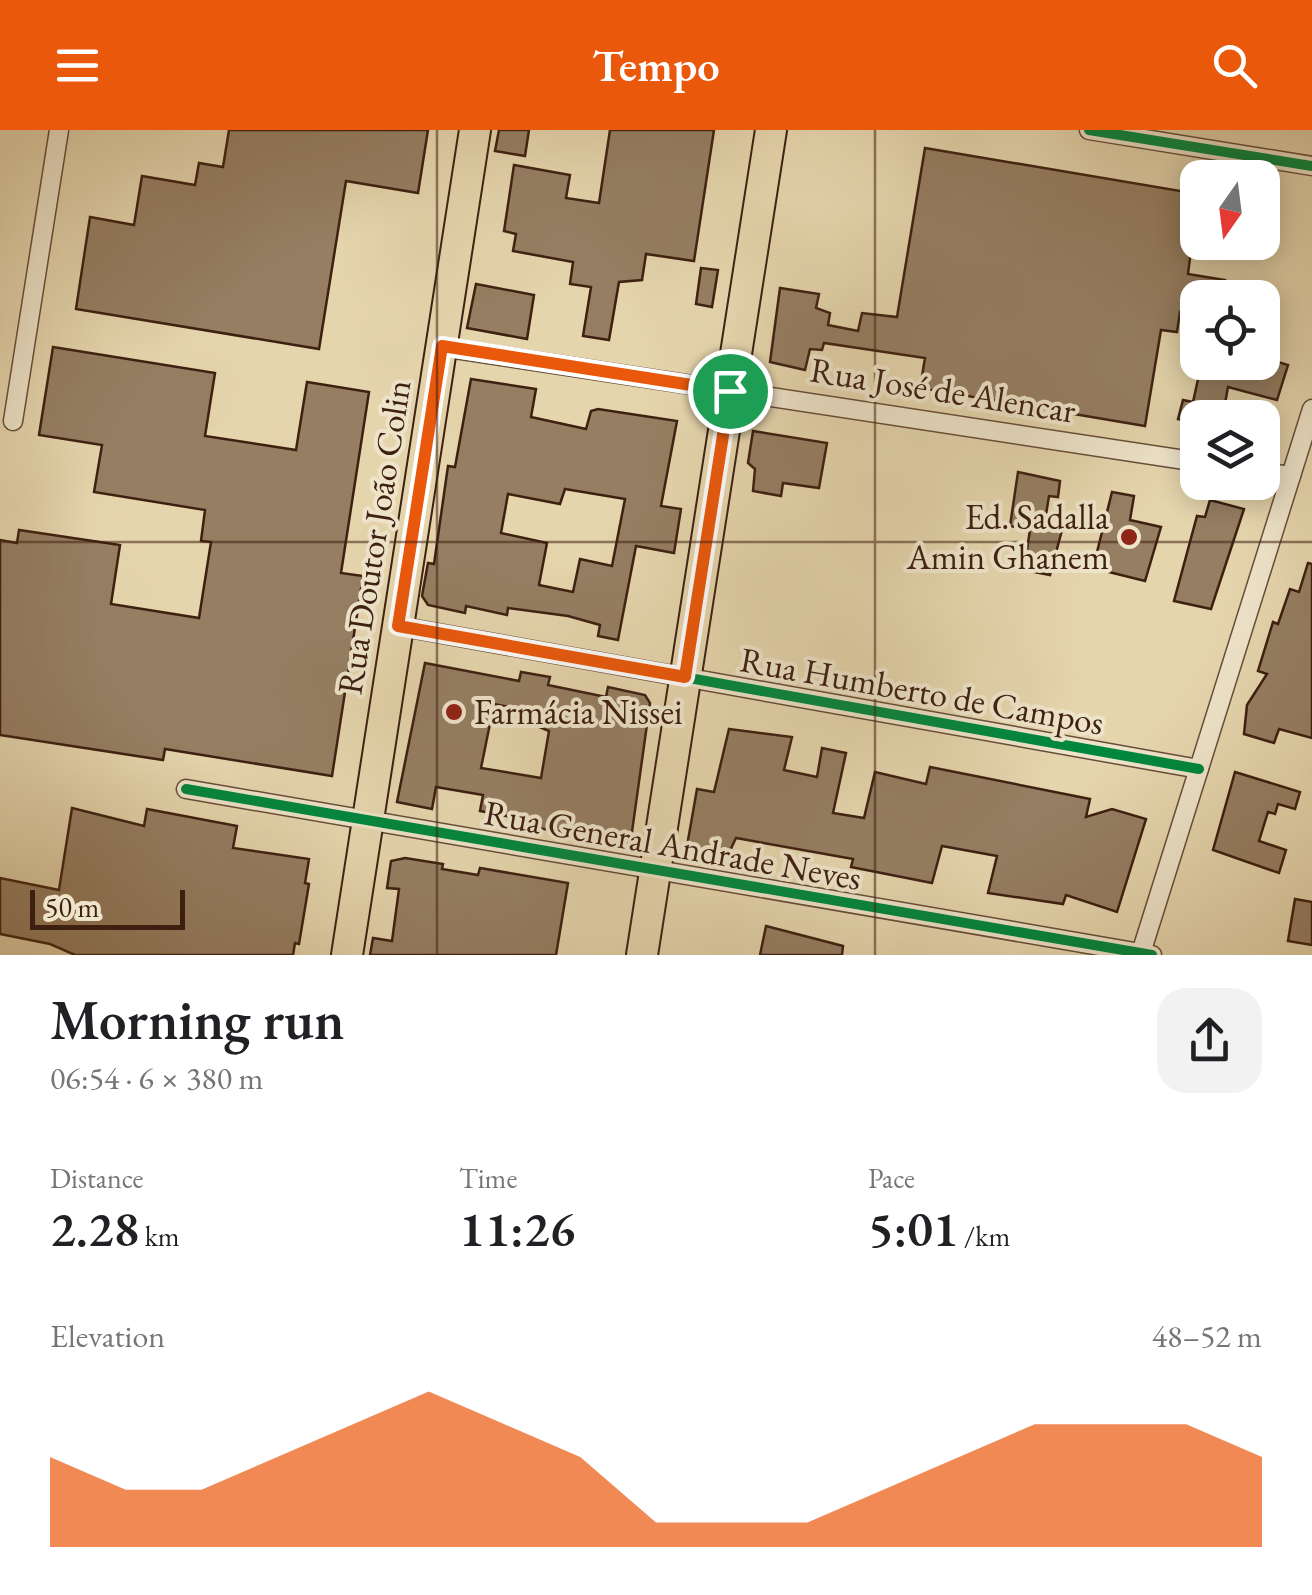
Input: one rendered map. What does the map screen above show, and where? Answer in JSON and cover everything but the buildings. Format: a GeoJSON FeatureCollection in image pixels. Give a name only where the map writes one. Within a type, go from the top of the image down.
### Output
{"type":"FeatureCollection","features":[{"type":"Feature","properties":{"kind":"main road","name":"Rua Doutor João Colin"},"geometry":{"type":"LineString","coordinates":[[347,955],[475,130]]}},
{"type":"Feature","properties":{"kind":"main road"},"geometry":{"type":"LineString","coordinates":[[642,955],[771,130]]}},
{"type":"Feature","properties":{"kind":"street"},"geometry":{"type":"LineString","coordinates":[[12,420],[59,130]]}},
{"type":"Feature","properties":{"kind":"street"},"geometry":{"type":"LineString","coordinates":[[1089,130],[1312,166]]}},
{"type":"Feature","properties":{"kind":"street","name":"Rua José de Alencar"},"geometry":{"type":"LineString","coordinates":[[442,346],[1180,459]]}},
{"type":"Feature","properties":{"kind":"street"},"geometry":{"type":"LineString","coordinates":[[1146,954],[1199,769],[1312,409]]}},
{"type":"Feature","properties":{"kind":"street"},"geometry":{"type":"LineString","coordinates":[[1280,474],[1291,476]]}},
{"type":"Feature","properties":{"kind":"street","name":"Rua Humberto de Campos"},"geometry":{"type":"LineString","coordinates":[[398,626],[1199,769]]}},
{"type":"Feature","properties":{"kind":"street","name":"Rua General Andrade Neves"},"geometry":{"type":"LineString","coordinates":[[186,789],[1146,954]]}},
{"type":"Feature","properties":{"kind":"cycle path"},"geometry":{"type":"LineString","coordinates":[[1089,130],[1312,166]]}},
{"type":"Feature","properties":{"kind":"cycle path"},"geometry":{"type":"LineString","coordinates":[[398,626],[1199,769]]}},
{"type":"Feature","properties":{"kind":"cycle path"},"geometry":{"type":"LineString","coordinates":[[186,789],[1152,955]]}},
{"type":"Feature","properties":{"kind":"place","name":"Ed. Sadalla Amin Ghanem"},"geometry":{"type":"Point","coordinates":[1129,537]}},
{"type":"Feature","properties":{"kind":"place","name":"Farmácia Nissei"},"geometry":{"type":"Point","coordinates":[454,712]}},
{"type":"Feature","properties":{"kind":"route"},"geometry":{"type":"LineString","coordinates":[[442,346],[730,391],[685,677],[398,626],[442,346]]}}]}
